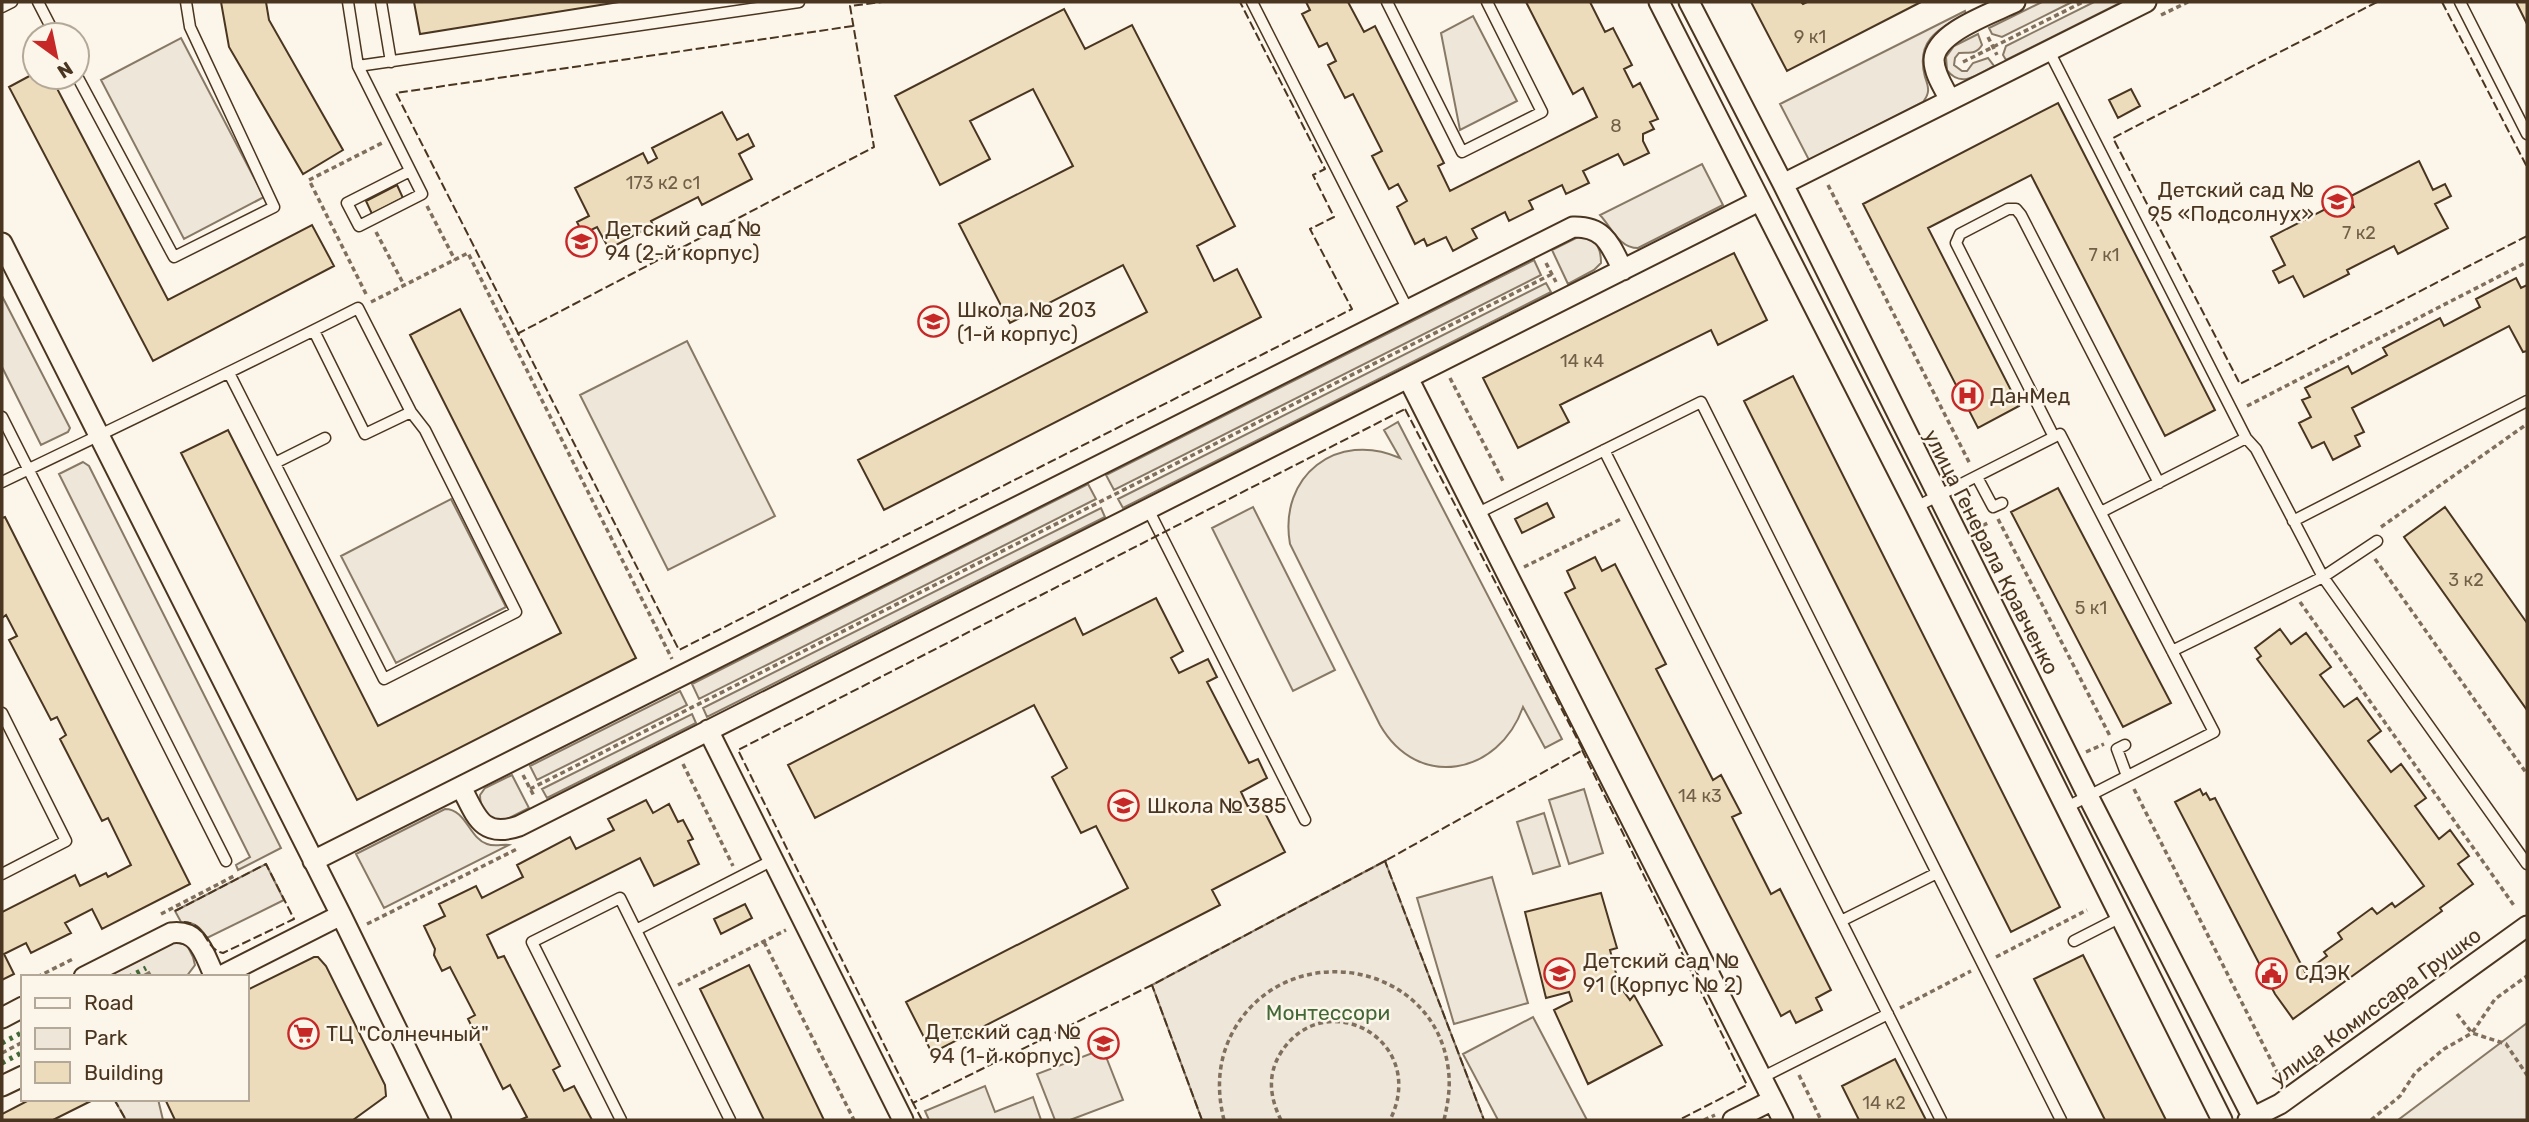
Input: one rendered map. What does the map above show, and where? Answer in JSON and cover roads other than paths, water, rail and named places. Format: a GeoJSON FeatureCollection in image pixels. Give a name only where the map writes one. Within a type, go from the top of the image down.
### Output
{"type":"FeatureCollection","features":[{"type":"Feature","properties":{"kind":"street"},"geometry":{"type":"LineString","coordinates":[[1659,2],[2067,807],[2222,1120]]}},
{"type":"Feature","properties":{"kind":"street","name":"улица Генерала Кравченко"},"geometry":{"type":"LineString","coordinates":[[1689,2],[2252,1119]]}},
{"type":"Feature","properties":{"kind":"street"},"geometry":{"type":"LineString","coordinates":[[1950,100],[1937,73],[1934,59],[1938,46],[1948,35],[2014,2]]}},
{"type":"Feature","properties":{"kind":"street"},"geometry":{"type":"LineString","coordinates":[[1783,184],[2146,2]]}},
{"type":"Feature","properties":{"kind":"street"},"geometry":{"type":"LineString","coordinates":[[460,788],[481,823],[491,830],[505,831],[519,826],[1759,201]]}},
{"type":"Feature","properties":{"kind":"street"},"geometry":{"type":"LineString","coordinates":[[313,861],[1573,227],[1589,226],[1603,235],[1623,270]]}},
{"type":"Feature","properties":{"kind":"street"},"geometry":{"type":"LineString","coordinates":[[2,243],[341,915],[438,1119]]}},
{"type":"Feature","properties":{"kind":"street"},"geometry":{"type":"LineString","coordinates":[[1408,378],[1783,1120]]}},
{"type":"Feature","properties":{"kind":"street"},"geometry":{"type":"LineString","coordinates":[[708,730],[903,1120]]}},
{"type":"Feature","properties":{"kind":"street"},"geometry":{"type":"LineString","coordinates":[[221,975],[341,915]]}},
{"type":"Feature","properties":{"kind":"street","name":"улица Комиссара Грушко"},"geometry":{"type":"LineString","coordinates":[[2252,1119],[2280,1104],[2527,926]]}},
{"type":"Feature","properties":{"kind":"street"},"geometry":{"type":"LineString","coordinates":[[87,975],[171,933],[184,931],[196,938],[216,975]]}},
{"type":"Feature","properties":{"kind":"street"},"geometry":{"type":"LineString","coordinates":[[2,1018],[21,1008]]}},
{"type":"Feature","properties":{"kind":"street"},"geometry":{"type":"LineString","coordinates":[[2,1086],[21,1077]]}},
{"type":"Feature","properties":{"kind":"street"},"geometry":{"type":"LineString","coordinates":[[1734,1120],[1773,1100]]}},
{"type":"Feature","properties":{"kind":"lane"},"geometry":{"type":"LineString","coordinates":[[2,7],[12,2]]}},
{"type":"Feature","properties":{"kind":"lane"},"geometry":{"type":"LineString","coordinates":[[38,2],[48,21]]}},
{"type":"Feature","properties":{"kind":"lane"},"geometry":{"type":"LineString","coordinates":[[85,91],[174,257],[274,207],[190,27],[186,2]]}},
{"type":"Feature","properties":{"kind":"lane"},"geometry":{"type":"LineString","coordinates":[[348,2],[358,66],[422,194],[359,226],[347,203],[410,171]]}},
{"type":"Feature","properties":{"kind":"lane"},"geometry":{"type":"LineString","coordinates":[[381,2],[391,62]]}},
{"type":"Feature","properties":{"kind":"lane"},"geometry":{"type":"LineString","coordinates":[[358,66],[799,2]]}},
{"type":"Feature","properties":{"kind":"lane"},"geometry":{"type":"LineString","coordinates":[[1252,2],[1408,310]]}},
{"type":"Feature","properties":{"kind":"lane"},"geometry":{"type":"LineString","coordinates":[[1387,2],[1462,152],[1542,112],[1487,2]]}},
{"type":"Feature","properties":{"kind":"lane"},"geometry":{"type":"LineString","coordinates":[[2460,2],[2527,134]]}},
{"type":"Feature","properties":{"kind":"lane"},"geometry":{"type":"LineString","coordinates":[[2049,51],[2233,413],[2246,438],[2256,449],[2323,578],[2527,864]]}},
{"type":"Feature","properties":{"kind":"lane"},"geometry":{"type":"LineString","coordinates":[[2054,437],[1956,243],[1959,234],[2008,209],[2016,209],[2021,215],[2158,483]]}},
{"type":"Feature","properties":{"kind":"lane"},"geometry":{"type":"LineString","coordinates":[[2,482],[358,309],[411,412],[425,430],[516,612],[384,679],[229,373]]}},
{"type":"Feature","properties":{"kind":"lane"},"geometry":{"type":"LineString","coordinates":[[314,331],[365,435],[411,412]]}},
{"type":"Feature","properties":{"kind":"lane"},"geometry":{"type":"LineString","coordinates":[[1476,514],[1700,401],[2061,1120]]}},
{"type":"Feature","properties":{"kind":"lane"},"geometry":{"type":"LineString","coordinates":[[2293,521],[2527,401]]}},
{"type":"Feature","properties":{"kind":"lane"},"geometry":{"type":"LineString","coordinates":[[2,418],[226,861]]}},
{"type":"Feature","properties":{"kind":"lane"},"geometry":{"type":"LineString","coordinates":[[1916,508],[2060,434],[2214,732],[2067,807]]}},
{"type":"Feature","properties":{"kind":"lane"},"geometry":{"type":"LineString","coordinates":[[275,463],[326,438]]}},
{"type":"Feature","properties":{"kind":"lane"},"geometry":{"type":"LineString","coordinates":[[2101,512],[2246,438]]}},
{"type":"Feature","properties":{"kind":"lane"},"geometry":{"type":"LineString","coordinates":[[1604,450],[1941,1120]]}},
{"type":"Feature","properties":{"kind":"lane"},"geometry":{"type":"LineString","coordinates":[[1977,477],[1993,507],[2002,503]]}},
{"type":"Feature","properties":{"kind":"lane"},"geometry":{"type":"LineString","coordinates":[[1148,509],[1305,820]]}},
{"type":"Feature","properties":{"kind":"lane"},"geometry":{"type":"LineString","coordinates":[[2172,651],[2323,578],[2377,541]]}},
{"type":"Feature","properties":{"kind":"lane"},"geometry":{"type":"LineString","coordinates":[[2,713],[66,841],[2,874]]}},
{"type":"Feature","properties":{"kind":"lane"},"geometry":{"type":"LineString","coordinates":[[2124,745],[2117,749],[2127,776]]}},
{"type":"Feature","properties":{"kind":"lane"},"geometry":{"type":"LineString","coordinates":[[636,930],[773,860]]}},
{"type":"Feature","properties":{"kind":"lane"},"geometry":{"type":"LineString","coordinates":[[1841,921],[1937,873]]}},
{"type":"Feature","properties":{"kind":"lane"},"geometry":{"type":"LineString","coordinates":[[621,1120],[533,942],[620,898],[730,1120]]}},
{"type":"Feature","properties":{"kind":"lane"},"geometry":{"type":"LineString","coordinates":[[2074,941],[2121,917]]}},
{"type":"Feature","properties":{"kind":"lane"},"geometry":{"type":"LineString","coordinates":[[1761,1078],[1888,1014]]}},
{"type":"Feature","properties":{"kind":"place","name":"Детский сад № 95 «Подсолнух»"},"geometry":{"type":"Point","coordinates":[2337,202]}},
{"type":"Feature","properties":{"kind":"place","name":"Детский сад № 94 (2-й корпус)"},"geometry":{"type":"Point","coordinates":[582,241]}},
{"type":"Feature","properties":{"kind":"place","name":"Школа № 203 (1-й корпус)"},"geometry":{"type":"Point","coordinates":[934,322]}},
{"type":"Feature","properties":{"kind":"place","name":"ДанМед"},"geometry":{"type":"Point","coordinates":[1967,396]}},
{"type":"Feature","properties":{"kind":"place","name":"Школа № 385"},"geometry":{"type":"Point","coordinates":[1124,806]}},
{"type":"Feature","properties":{"kind":"place","name":"Детский сад № 91 (Корпус № 2)"},"geometry":{"type":"Point","coordinates":[1560,973]}},
{"type":"Feature","properties":{"kind":"place","name":"СДЭК"},"geometry":{"type":"Point","coordinates":[2272,973]}},
{"type":"Feature","properties":{"kind":"place","name":"ТЦ \"Солнечный\""},"geometry":{"type":"Point","coordinates":[303,1034]}},
{"type":"Feature","properties":{"kind":"place","name":"Детский сад № 94 (1-й корпус)"},"geometry":{"type":"Point","coordinates":[1104,1044]}},
{"type":"Feature","properties":{"kind":"park label","name":"Монтессори"},"geometry":{"type":"Point","coordinates":[1328,1013]}}]}
